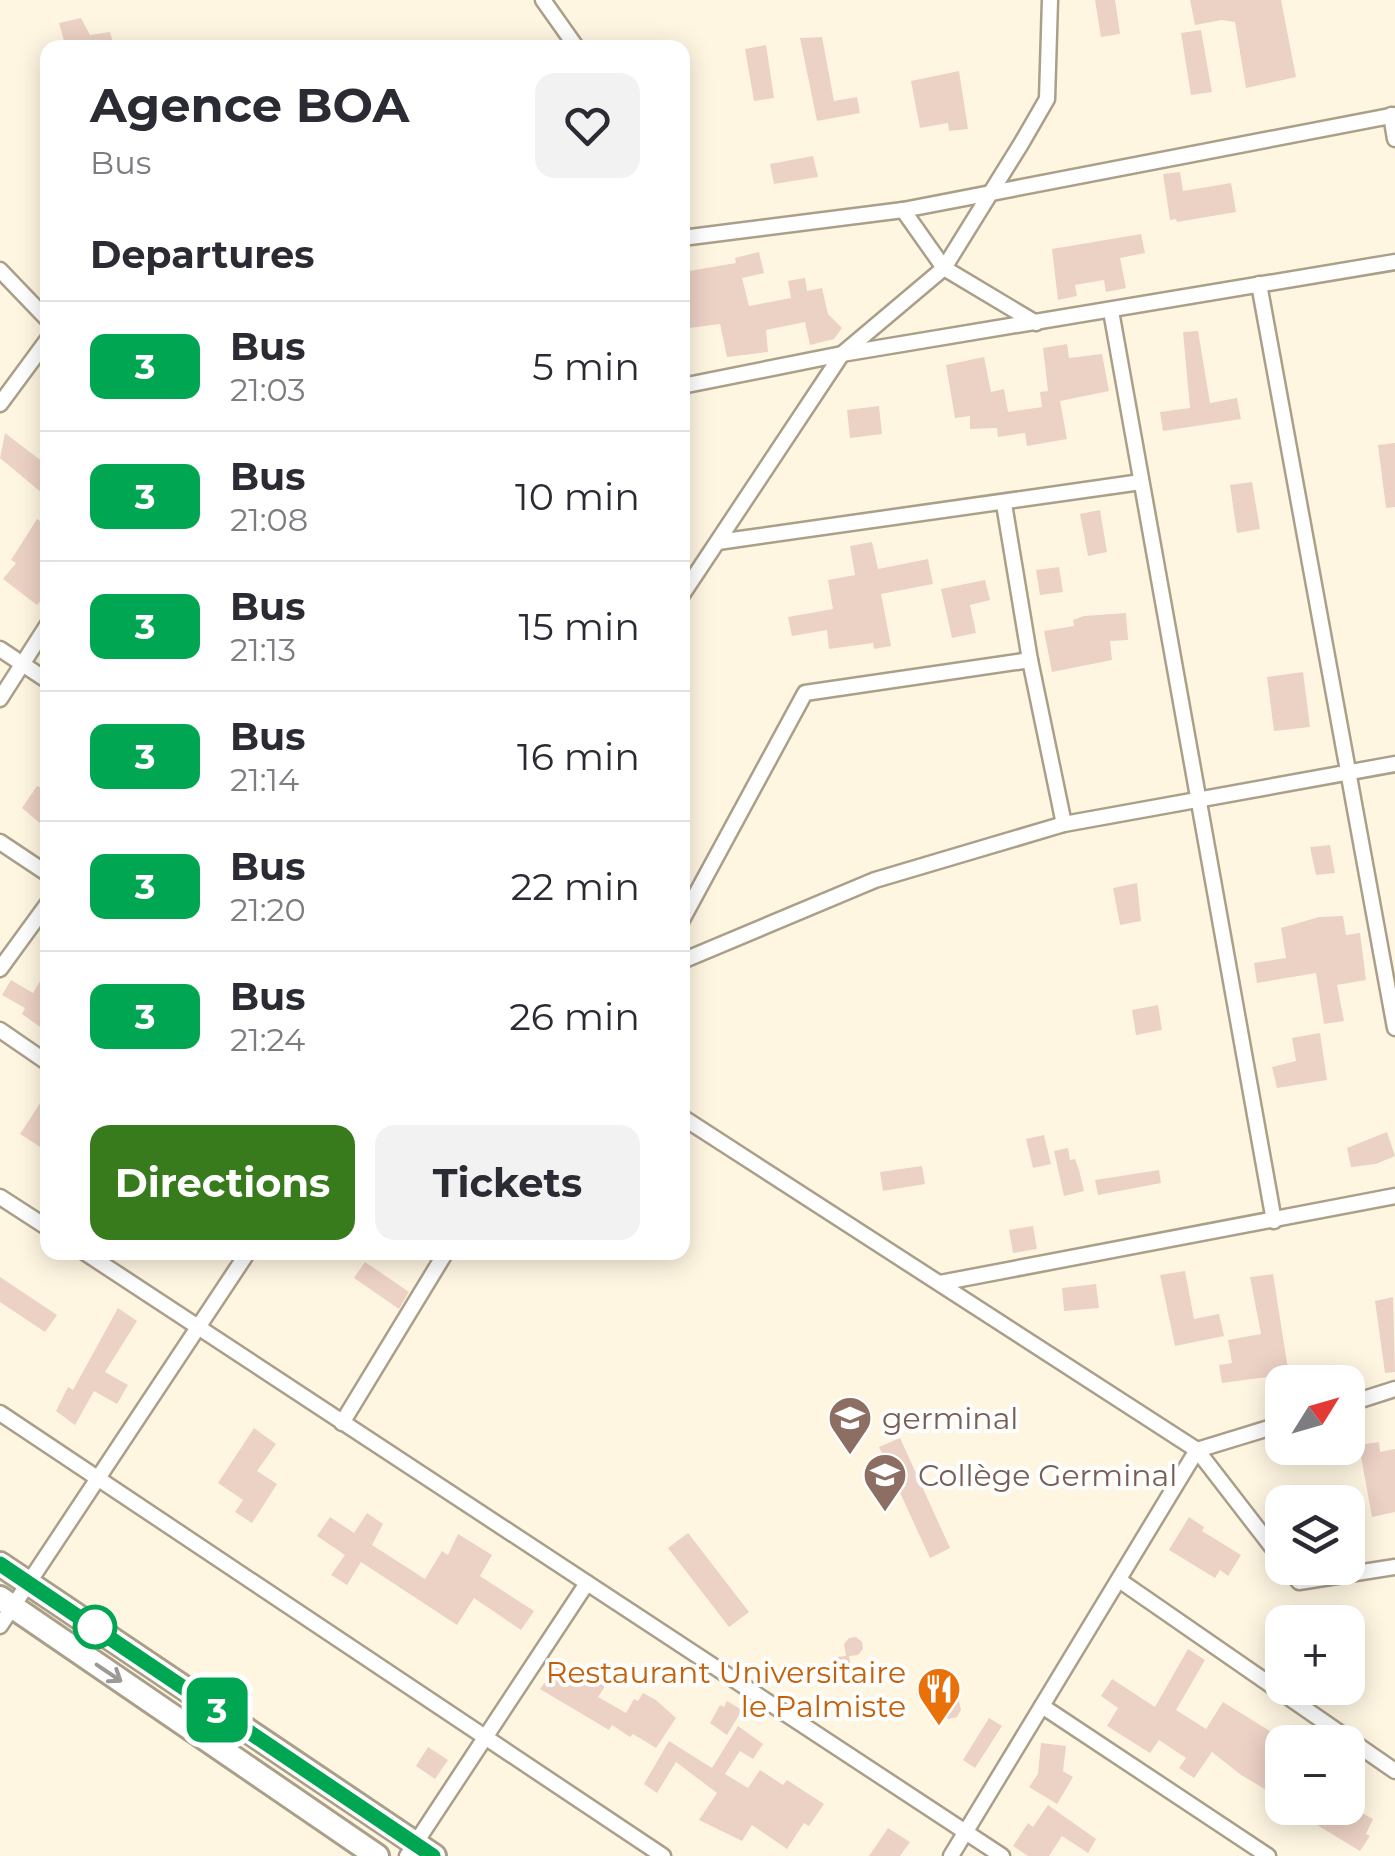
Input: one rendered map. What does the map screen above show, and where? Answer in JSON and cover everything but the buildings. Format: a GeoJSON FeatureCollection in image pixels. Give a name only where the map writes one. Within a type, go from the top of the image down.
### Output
{"type":"FeatureCollection","features":[{"type":"Feature","properties":{"kind":"main road"},"geometry":{"type":"LineString","coordinates":[[0,1564],[419,1852]]}},
{"type":"Feature","properties":{"kind":"main road"},"geometry":{"type":"LineString","coordinates":[[4,1611],[377,1856]]}},
{"type":"Feature","properties":{"kind":"street"},"geometry":{"type":"LineString","coordinates":[[543,0],[571,40]]}},
{"type":"Feature","properties":{"kind":"street"},"geometry":{"type":"LineString","coordinates":[[690,584],[842,354],[944,268],[1047,99],[1050,0]]}},
{"type":"Feature","properties":{"kind":"street"},"geometry":{"type":"LineString","coordinates":[[690,237],[903,210],[1393,115],[1395,139]]}},
{"type":"Feature","properties":{"kind":"street"},"geometry":{"type":"LineString","coordinates":[[903,210],[944,268],[1036,324]]}},
{"type":"Feature","properties":{"kind":"street"},"geometry":{"type":"LineString","coordinates":[[690,384],[842,354],[1395,262]]}},
{"type":"Feature","properties":{"kind":"street"},"geometry":{"type":"LineString","coordinates":[[0,270],[40,312]]}},
{"type":"Feature","properties":{"kind":"street"},"geometry":{"type":"LineString","coordinates":[[1258,284],[1395,1028]]}},
{"type":"Feature","properties":{"kind":"street"},"geometry":{"type":"LineString","coordinates":[[1111,312],[1274,1221]]}},
{"type":"Feature","properties":{"kind":"street"},"geometry":{"type":"LineString","coordinates":[[0,404],[40,350]]}},
{"type":"Feature","properties":{"kind":"street"},"geometry":{"type":"LineString","coordinates":[[718,542],[1141,482]]}},
{"type":"Feature","properties":{"kind":"street"},"geometry":{"type":"LineString","coordinates":[[1004,504],[1030,660],[1064,824]]}},
{"type":"Feature","properties":{"kind":"street"},"geometry":{"type":"LineString","coordinates":[[0,699],[40,637]]}},
{"type":"Feature","properties":{"kind":"street"},"geometry":{"type":"LineString","coordinates":[[0,649],[40,676]]}},
{"type":"Feature","properties":{"kind":"street"},"geometry":{"type":"LineString","coordinates":[[690,905],[805,693],[1030,660]]}},
{"type":"Feature","properties":{"kind":"street"},"geometry":{"type":"LineString","coordinates":[[690,957],[875,880],[1064,824],[1395,764]]}},
{"type":"Feature","properties":{"kind":"street"},"geometry":{"type":"LineString","coordinates":[[0,842],[40,869]]}},
{"type":"Feature","properties":{"kind":"street"},"geometry":{"type":"LineString","coordinates":[[0,970],[40,914]]}},
{"type":"Feature","properties":{"kind":"street"},"geometry":{"type":"LineString","coordinates":[[0,1030],[40,1058]]}},
{"type":"Feature","properties":{"kind":"street"},"geometry":{"type":"LineString","coordinates":[[690,1122],[1197,1450],[1265,1538]]}},
{"type":"Feature","properties":{"kind":"street"},"geometry":{"type":"LineString","coordinates":[[940,1283],[1395,1196]]}},
{"type":"Feature","properties":{"kind":"street"},"geometry":{"type":"LineString","coordinates":[[0,1197],[40,1223]]}},
{"type":"Feature","properties":{"kind":"street"},"geometry":{"type":"LineString","coordinates":[[96,1260],[1002,1856]]}},
{"type":"Feature","properties":{"kind":"street"},"geometry":{"type":"LineString","coordinates":[[4,1611],[29,1583],[243,1260]]}},
{"type":"Feature","properties":{"kind":"street"},"geometry":{"type":"LineString","coordinates":[[342,1423],[441,1260]]}},
{"type":"Feature","properties":{"kind":"street"},"geometry":{"type":"LineString","coordinates":[[1365,1399],[1395,1389]]}},
{"type":"Feature","properties":{"kind":"street"},"geometry":{"type":"LineString","coordinates":[[0,1413],[663,1856]]}},
{"type":"Feature","properties":{"kind":"street"},"geometry":{"type":"LineString","coordinates":[[951,1856],[1197,1450],[1265,1429]]}},
{"type":"Feature","properties":{"kind":"street"},"geometry":{"type":"LineString","coordinates":[[1365,1572],[1395,1567]]}},
{"type":"Feature","properties":{"kind":"street"},"geometry":{"type":"LineString","coordinates":[[1118,1580],[1395,1771]]}},
{"type":"Feature","properties":{"kind":"street"},"geometry":{"type":"LineString","coordinates":[[419,1852],[484,1738],[587,1584]]}},
{"type":"Feature","properties":{"kind":"street"},"geometry":{"type":"LineString","coordinates":[[1042,1706],[1268,1856]]}},
{"type":"Feature","properties":{"kind":"bus line","name":"3"},"geometry":{"type":"LineString","coordinates":[[0,1564],[433,1856]]}},
{"type":"Feature","properties":{"kind":"place","name":"germinal"},"geometry":{"type":"Point","coordinates":[850,1456]}},
{"type":"Feature","properties":{"kind":"place","name":"Collège Germinal"},"geometry":{"type":"Point","coordinates":[885,1513]}},
{"type":"Feature","properties":{"kind":"place","name":"Restaurant Universitaire le Palmiste"},"geometry":{"type":"Point","coordinates":[939,1727]}}]}
